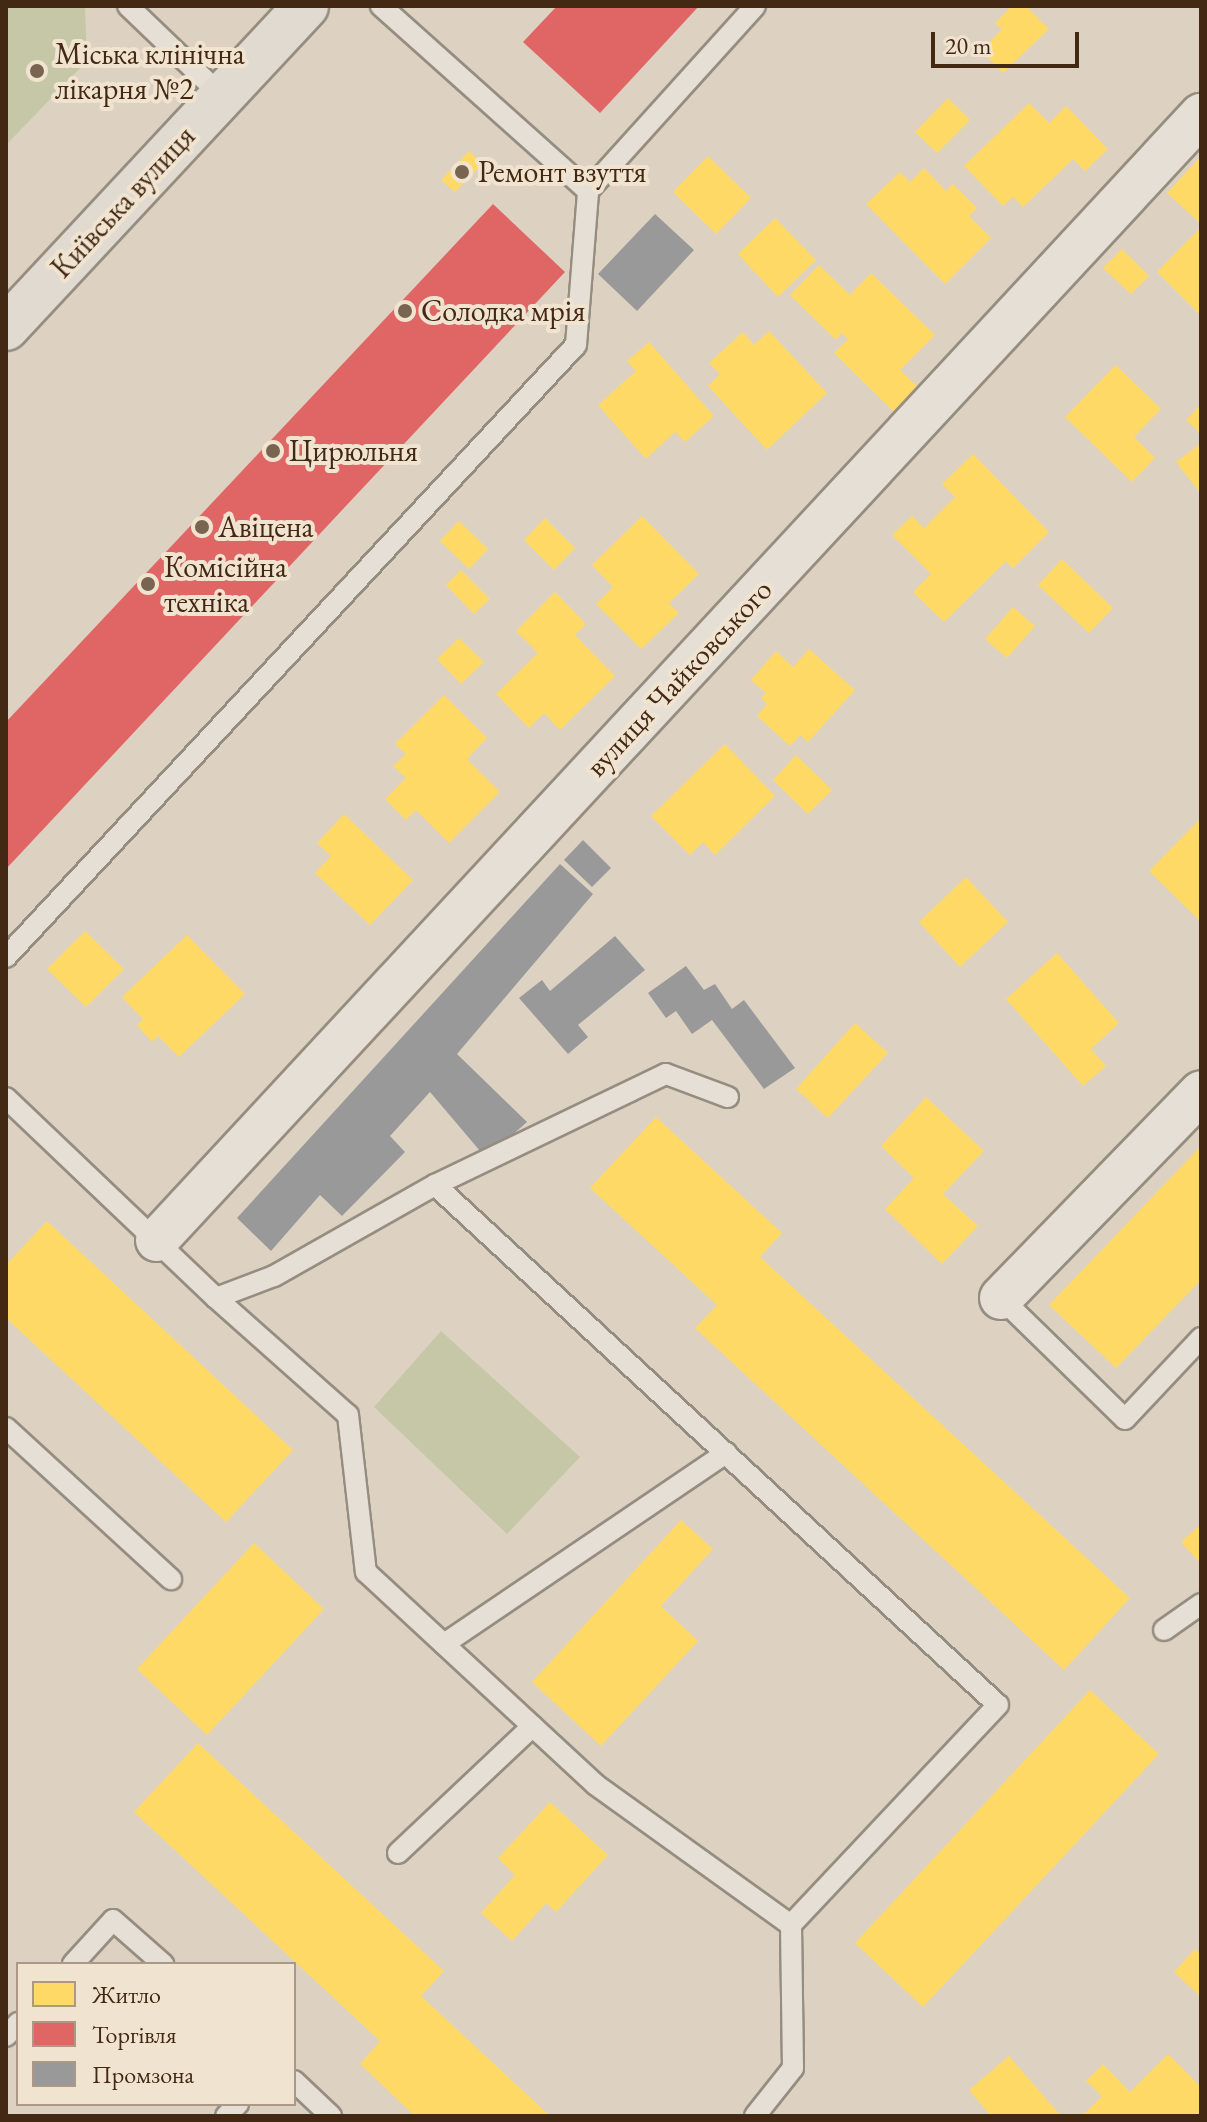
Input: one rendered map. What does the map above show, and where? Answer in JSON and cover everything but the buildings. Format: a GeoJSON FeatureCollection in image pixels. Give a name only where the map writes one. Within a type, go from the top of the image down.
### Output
{"type":"FeatureCollection","features":[{"type":"Feature","properties":{"kind":"main road","name":"Київська вулиця"},"geometry":{"type":"LineString","coordinates":[[6,328],[306,6]]}},
{"type":"Feature","properties":{"kind":"street","name":"вулиця Чайковського"},"geometry":{"type":"LineString","coordinates":[[157,1240],[1201,115]]}},
{"type":"Feature","properties":{"kind":"street"},"geometry":{"type":"LineString","coordinates":[[1001,1298],[1201,1092]]}},
{"type":"Feature","properties":{"kind":"lane"},"geometry":{"type":"LineString","coordinates":[[128,6],[222,96]]}},
{"type":"Feature","properties":{"kind":"lane"},"geometry":{"type":"LineString","coordinates":[[381,6],[588,191]]}},
{"type":"Feature","properties":{"kind":"lane"},"geometry":{"type":"LineString","coordinates":[[6,957],[576,345],[588,191],[755,6]]}},
{"type":"Feature","properties":{"kind":"lane"},"geometry":{"type":"LineString","coordinates":[[216,1298],[274,1276],[435,1185],[666,1074],[728,1097]]}},
{"type":"Feature","properties":{"kind":"lane"},"geometry":{"type":"LineString","coordinates":[[6,1098],[216,1298],[348,1415],[366,1572],[596,1785],[791,1925]]}},
{"type":"Feature","properties":{"kind":"lane"},"geometry":{"type":"LineString","coordinates":[[435,1185],[998,1705],[791,1925],[793,2068],[755,2116]]}},
{"type":"Feature","properties":{"kind":"lane"},"geometry":{"type":"LineString","coordinates":[[1001,1298],[1125,1419],[1201,1338]]}},
{"type":"Feature","properties":{"kind":"lane"},"geometry":{"type":"LineString","coordinates":[[6,1428],[171,1579]]}},
{"type":"Feature","properties":{"kind":"lane"},"geometry":{"type":"LineString","coordinates":[[444,1644],[726,1453]]}},
{"type":"Feature","properties":{"kind":"lane"},"geometry":{"type":"LineString","coordinates":[[1164,1630],[1201,1604]]}},
{"type":"Feature","properties":{"kind":"lane"},"geometry":{"type":"LineString","coordinates":[[398,1853],[533,1726]]}},
{"type":"Feature","properties":{"kind":"lane"},"geometry":{"type":"LineString","coordinates":[[75,1962],[113,1920],[161,1962]]}},
{"type":"Feature","properties":{"kind":"lane"},"geometry":{"type":"LineString","coordinates":[[296,2083],[331,2116]]}},
{"type":"Feature","properties":{"kind":"green space","name":"Міська клінічна лікарня №2"},"geometry":{"type":"Polygon","coordinates":[[[6,6],[85,6],[87,61],[6,145],[6,6]]]}},
{"type":"Feature","properties":{"kind":"green space"},"geometry":{"type":"Polygon","coordinates":[[[441,1331],[580,1457],[507,1534],[374,1407],[441,1331]]]}},
{"type":"Feature","properties":{"kind":"place","name":"Міська клінічна лікарня №2"},"geometry":{"type":"Point","coordinates":[37,71]}},
{"type":"Feature","properties":{"kind":"place","name":"Ремонт взуття"},"geometry":{"type":"Point","coordinates":[462,172]}},
{"type":"Feature","properties":{"kind":"place","name":"Солодка мрія"},"geometry":{"type":"Point","coordinates":[405,311]}},
{"type":"Feature","properties":{"kind":"place","name":"Цирюльня"},"geometry":{"type":"Point","coordinates":[273,451]}},
{"type":"Feature","properties":{"kind":"place","name":"Авіцена"},"geometry":{"type":"Point","coordinates":[202,527]}},
{"type":"Feature","properties":{"kind":"place","name":"Комісійна техніка"},"geometry":{"type":"Point","coordinates":[148,584]}}]}
